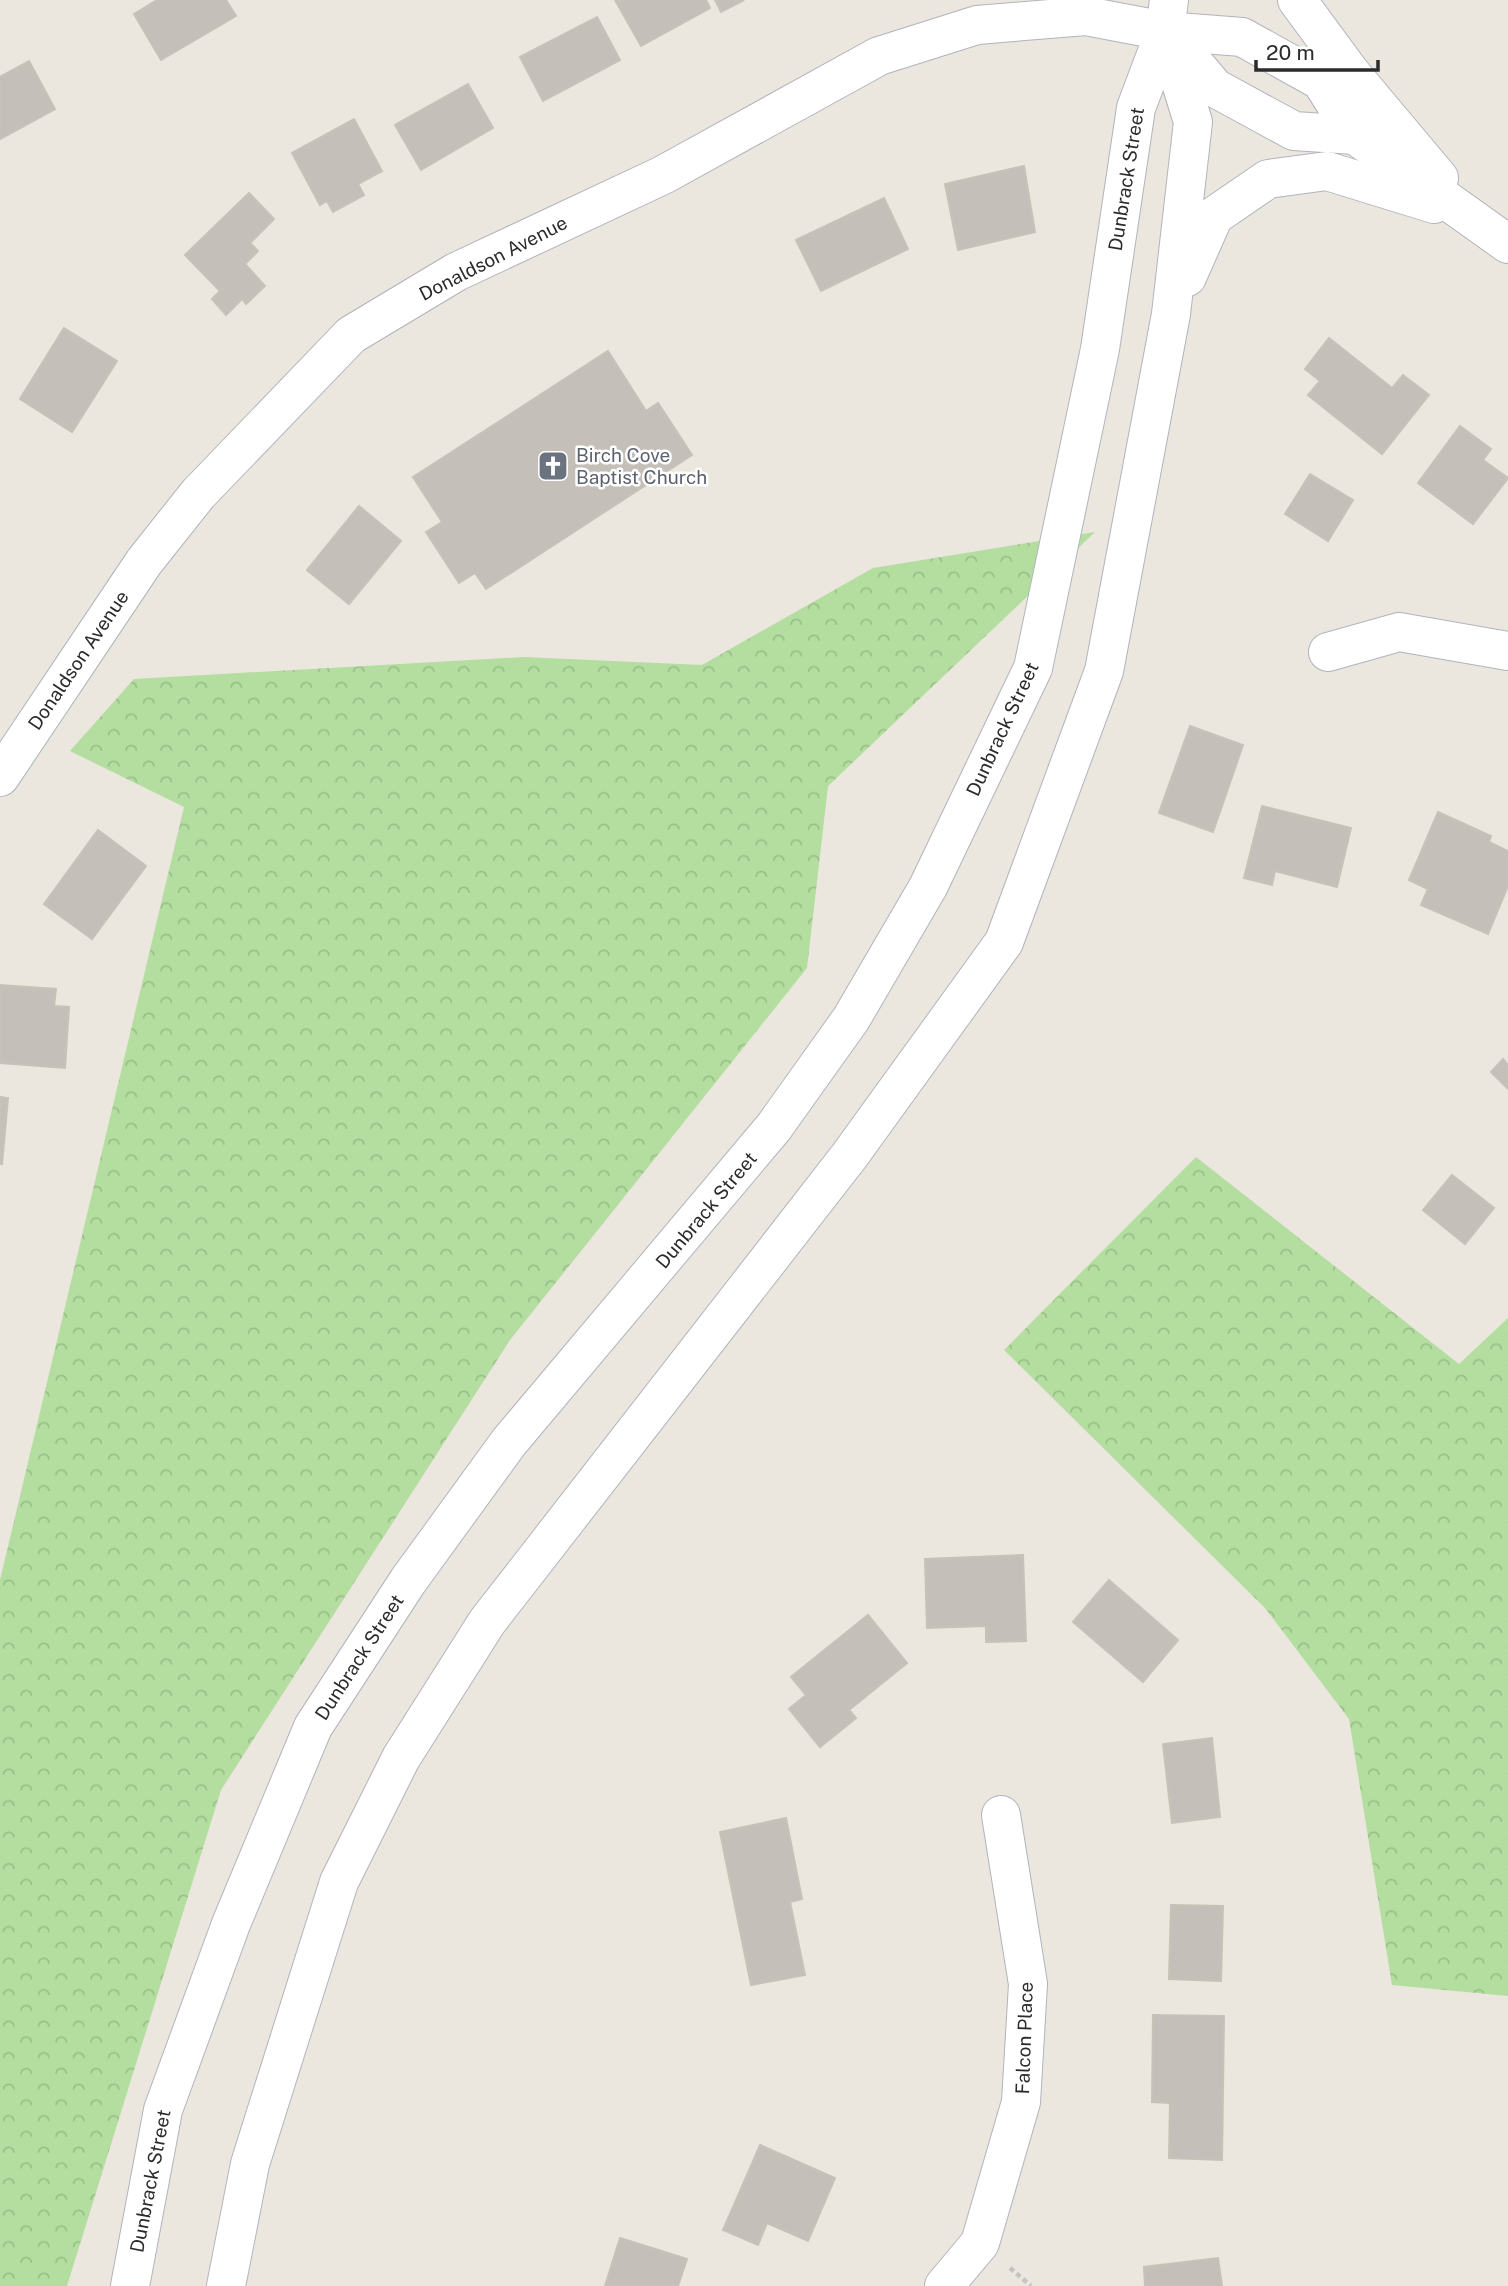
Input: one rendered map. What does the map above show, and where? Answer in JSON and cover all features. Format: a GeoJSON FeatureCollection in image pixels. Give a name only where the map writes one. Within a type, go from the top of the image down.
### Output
{"type":"FeatureCollection","features":[{"type":"Feature","properties":{"kind":"main road"},"geometry":{"type":"LineString","coordinates":[[1297,0],[1350,72],[1470,214]]}},
{"type":"Feature","properties":{"kind":"main road"},"geometry":{"type":"LineString","coordinates":[[1167,15],[1215,88],[1294,131],[1355,135],[1470,214],[1508,244]]}},
{"type":"Feature","properties":{"kind":"main road"},"geometry":{"type":"LineString","coordinates":[[226,2286],[250,2164],[339,1882],[401,1758],[487,1622],[850,1156],[1004,942],[1104,671],[1171,314],[1193,122],[1167,15]]}},
{"type":"Feature","properties":{"kind":"main road","name":"Donaldson Avenue"},"geometry":{"type":"LineString","coordinates":[[0,777],[152,552],[198,494],[351,335],[456,272],[663,175],[879,56],[977,25],[1086,16],[1167,15],[1242,37],[1321,81],[1355,135]]}},
{"type":"Feature","properties":{"kind":"main road","name":"Dunbrack Street"},"geometry":{"type":"LineString","coordinates":[[130,2286],[163,2110],[231,1924],[313,1727],[408,1581],[509,1442],[774,1127],[851,1019],[928,887],[1033,668],[1100,349],[1136,108],[1167,15]]}},
{"type":"Feature","properties":{"kind":"main road"},"geometry":{"type":"LineString","coordinates":[[1171,314],[1214,216],[1268,179],[1327,171],[1470,214]]}},
{"type":"Feature","properties":{"kind":"main road"},"geometry":{"type":"LineString","coordinates":[[1328,652],[1399,632],[1508,650]]}},
{"type":"Feature","properties":{"kind":"main road","name":"Falcon Place"},"geometry":{"type":"LineString","coordinates":[[944,2286],[980,2243],[1021,2102],[1028,1984],[1002,1815]]}},
{"type":"Feature","properties":{"kind":"green space"},"geometry":{"type":"Polygon","coordinates":[[[1095,532],[828,786],[807,968],[510,1340],[221,1790],[67,2286],[0,2286],[0,1580],[184,807],[70,751],[134,679],[524,657],[702,665],[873,568],[1095,532]]]}},
{"type":"Feature","properties":{"kind":"green space"},"geometry":{"type":"Polygon","coordinates":[[[1196,1157],[1459,1364],[1508,1318],[1508,1996],[1392,1985],[1349,1719],[1265,1608],[1004,1350],[1196,1157]]]}},
{"type":"Feature","properties":{"kind":"building"},"geometry":{"type":"Polygon","coordinates":[[[157,0],[226,0],[236,16],[161,60],[134,14],[157,0]]]}},
{"type":"Feature","properties":{"kind":"building"},"geometry":{"type":"Polygon","coordinates":[[[615,0],[706,0],[710,8],[641,46],[615,0]]]}},
{"type":"Feature","properties":{"kind":"building"},"geometry":{"type":"Polygon","coordinates":[[[715,0],[744,0],[721,12],[715,0]]]}},
{"type":"Feature","properties":{"kind":"building"},"geometry":{"type":"Polygon","coordinates":[[[597,17],[620,60],[543,101],[520,57],[597,17]]]}},
{"type":"Feature","properties":{"kind":"building"},"geometry":{"type":"Polygon","coordinates":[[[29,61],[55,109],[0,139],[0,77],[29,61]]]}},
{"type":"Feature","properties":{"kind":"building"},"geometry":{"type":"Polygon","coordinates":[[[468,84],[493,128],[421,170],[395,125],[468,84]]]}},
{"type":"Feature","properties":{"kind":"building"},"geometry":{"type":"Polygon","coordinates":[[[354,119],[382,171],[358,184],[364,195],[333,212],[327,201],[320,205],[292,153],[354,119]]]}},
{"type":"Feature","properties":{"kind":"building"},"geometry":{"type":"Polygon","coordinates":[[[1024,166],[1035,232],[958,250],[945,184],[1024,166]]]}},
{"type":"Feature","properties":{"kind":"building"},"geometry":{"type":"Polygon","coordinates":[[[249,193],[274,219],[250,243],[258,251],[245,264],[265,286],[246,304],[242,299],[226,315],[212,299],[220,291],[185,255],[249,193]]]}},
{"type":"Feature","properties":{"kind":"building"},"geometry":{"type":"Polygon","coordinates":[[[884,198],[908,249],[821,291],[796,240],[884,198]]]}},
{"type":"Feature","properties":{"kind":"building"},"geometry":{"type":"Polygon","coordinates":[[[64,328],[117,361],[72,432],[20,399],[64,328]]]}},
{"type":"Feature","properties":{"kind":"building"},"geometry":{"type":"Polygon","coordinates":[[[1329,338],[1392,388],[1403,375],[1429,395],[1382,454],[1308,395],[1320,381],[1305,369],[1329,338]]]}},
{"type":"Feature","properties":{"kind":"building","name":"Birch Cove Baptist Church"},"geometry":{"type":"Polygon","coordinates":[[[608,351],[646,411],[658,403],[692,455],[486,589],[475,573],[459,583],[426,532],[442,522],[413,477],[608,351]]]}},
{"type":"Feature","properties":{"kind":"building"},"geometry":{"type":"Polygon","coordinates":[[[1460,426],[1491,449],[1483,460],[1508,478],[1473,524],[1418,483],[1460,426]]]}},
{"type":"Feature","properties":{"kind":"building"},"geometry":{"type":"Polygon","coordinates":[[[1310,474],[1353,500],[1328,541],[1285,514],[1310,474]]]}},
{"type":"Feature","properties":{"kind":"building"},"geometry":{"type":"Polygon","coordinates":[[[359,506],[401,541],[349,604],[307,570],[359,506]]]}},
{"type":"Feature","properties":{"kind":"building"},"geometry":{"type":"Polygon","coordinates":[[[1190,726],[1243,745],[1213,832],[1159,813],[1190,726]]]}},
{"type":"Feature","properties":{"kind":"building"},"geometry":{"type":"Polygon","coordinates":[[[1262,806],[1351,828],[1337,887],[1275,871],[1272,885],[1244,878],[1262,806]]]}},
{"type":"Feature","properties":{"kind":"building"},"geometry":{"type":"Polygon","coordinates":[[[1438,812],[1491,836],[1489,842],[1508,851],[1508,886],[1488,934],[1421,905],[1428,889],[1409,880],[1438,812]]]}},
{"type":"Feature","properties":{"kind":"building"},"geometry":{"type":"Polygon","coordinates":[[[98,830],[146,866],[92,939],[44,904],[98,830]]]}},
{"type":"Feature","properties":{"kind":"building"},"geometry":{"type":"Polygon","coordinates":[[[0,985],[56,989],[54,1006],[69,1007],[65,1068],[0,1063],[0,985]]]}},
{"type":"Feature","properties":{"kind":"building"},"geometry":{"type":"Polygon","coordinates":[[[1503,1059],[1508,1065],[1507,1088],[1491,1072],[1503,1059]]]}},
{"type":"Feature","properties":{"kind":"building"},"geometry":{"type":"Polygon","coordinates":[[[0,1097],[8,1098],[2,1164],[0,1164],[0,1097]]]}},
{"type":"Feature","properties":{"kind":"building"},"geometry":{"type":"Polygon","coordinates":[[[1452,1175],[1494,1208],[1465,1244],[1423,1210],[1452,1175]]]}},
{"type":"Feature","properties":{"kind":"building"},"geometry":{"type":"Polygon","coordinates":[[[1023,1555],[1026,1641],[986,1642],[986,1626],[927,1628],[925,1559],[1023,1555]]]}},
{"type":"Feature","properties":{"kind":"building"},"geometry":{"type":"Polygon","coordinates":[[[1109,1580],[1178,1640],[1143,1682],[1073,1622],[1109,1580]]]}},
{"type":"Feature","properties":{"kind":"building"},"geometry":{"type":"Polygon","coordinates":[[[868,1615],[907,1663],[849,1710],[856,1718],[820,1747],[789,1709],[806,1695],[791,1677],[868,1615]]]}},
{"type":"Feature","properties":{"kind":"building"},"geometry":{"type":"Polygon","coordinates":[[[1212,1738],[1220,1817],[1172,1823],[1163,1744],[1212,1738]]]}},
{"type":"Feature","properties":{"kind":"building"},"geometry":{"type":"Polygon","coordinates":[[[786,1818],[802,1899],[790,1902],[805,1975],[751,1985],[720,1832],[786,1818]]]}},
{"type":"Feature","properties":{"kind":"building"},"geometry":{"type":"Polygon","coordinates":[[[1171,1905],[1223,1906],[1221,1981],[1169,1979],[1171,1905]]]}},
{"type":"Feature","properties":{"kind":"building"},"geometry":{"type":"Polygon","coordinates":[[[1153,2015],[1224,2016],[1222,2160],[1169,2158],[1170,2103],[1152,2102],[1153,2015]]]}},
{"type":"Feature","properties":{"kind":"building"},"geometry":{"type":"Polygon","coordinates":[[[760,2145],[835,2178],[808,2241],[767,2223],[758,2245],[723,2230],[760,2145]]]}},
{"type":"Feature","properties":{"kind":"building"},"geometry":{"type":"Polygon","coordinates":[[[620,2238],[687,2259],[678,2286],[605,2286],[620,2238]]]}},
{"type":"Feature","properties":{"kind":"building"},"geometry":{"type":"Polygon","coordinates":[[[1218,2258],[1222,2286],[1145,2286],[1144,2267],[1218,2258]]]}},
{"type":"Feature","properties":{"kind":"place","name":"Birch Cove Baptist Church"},"geometry":{"type":"Point","coordinates":[553,466]}}]}
